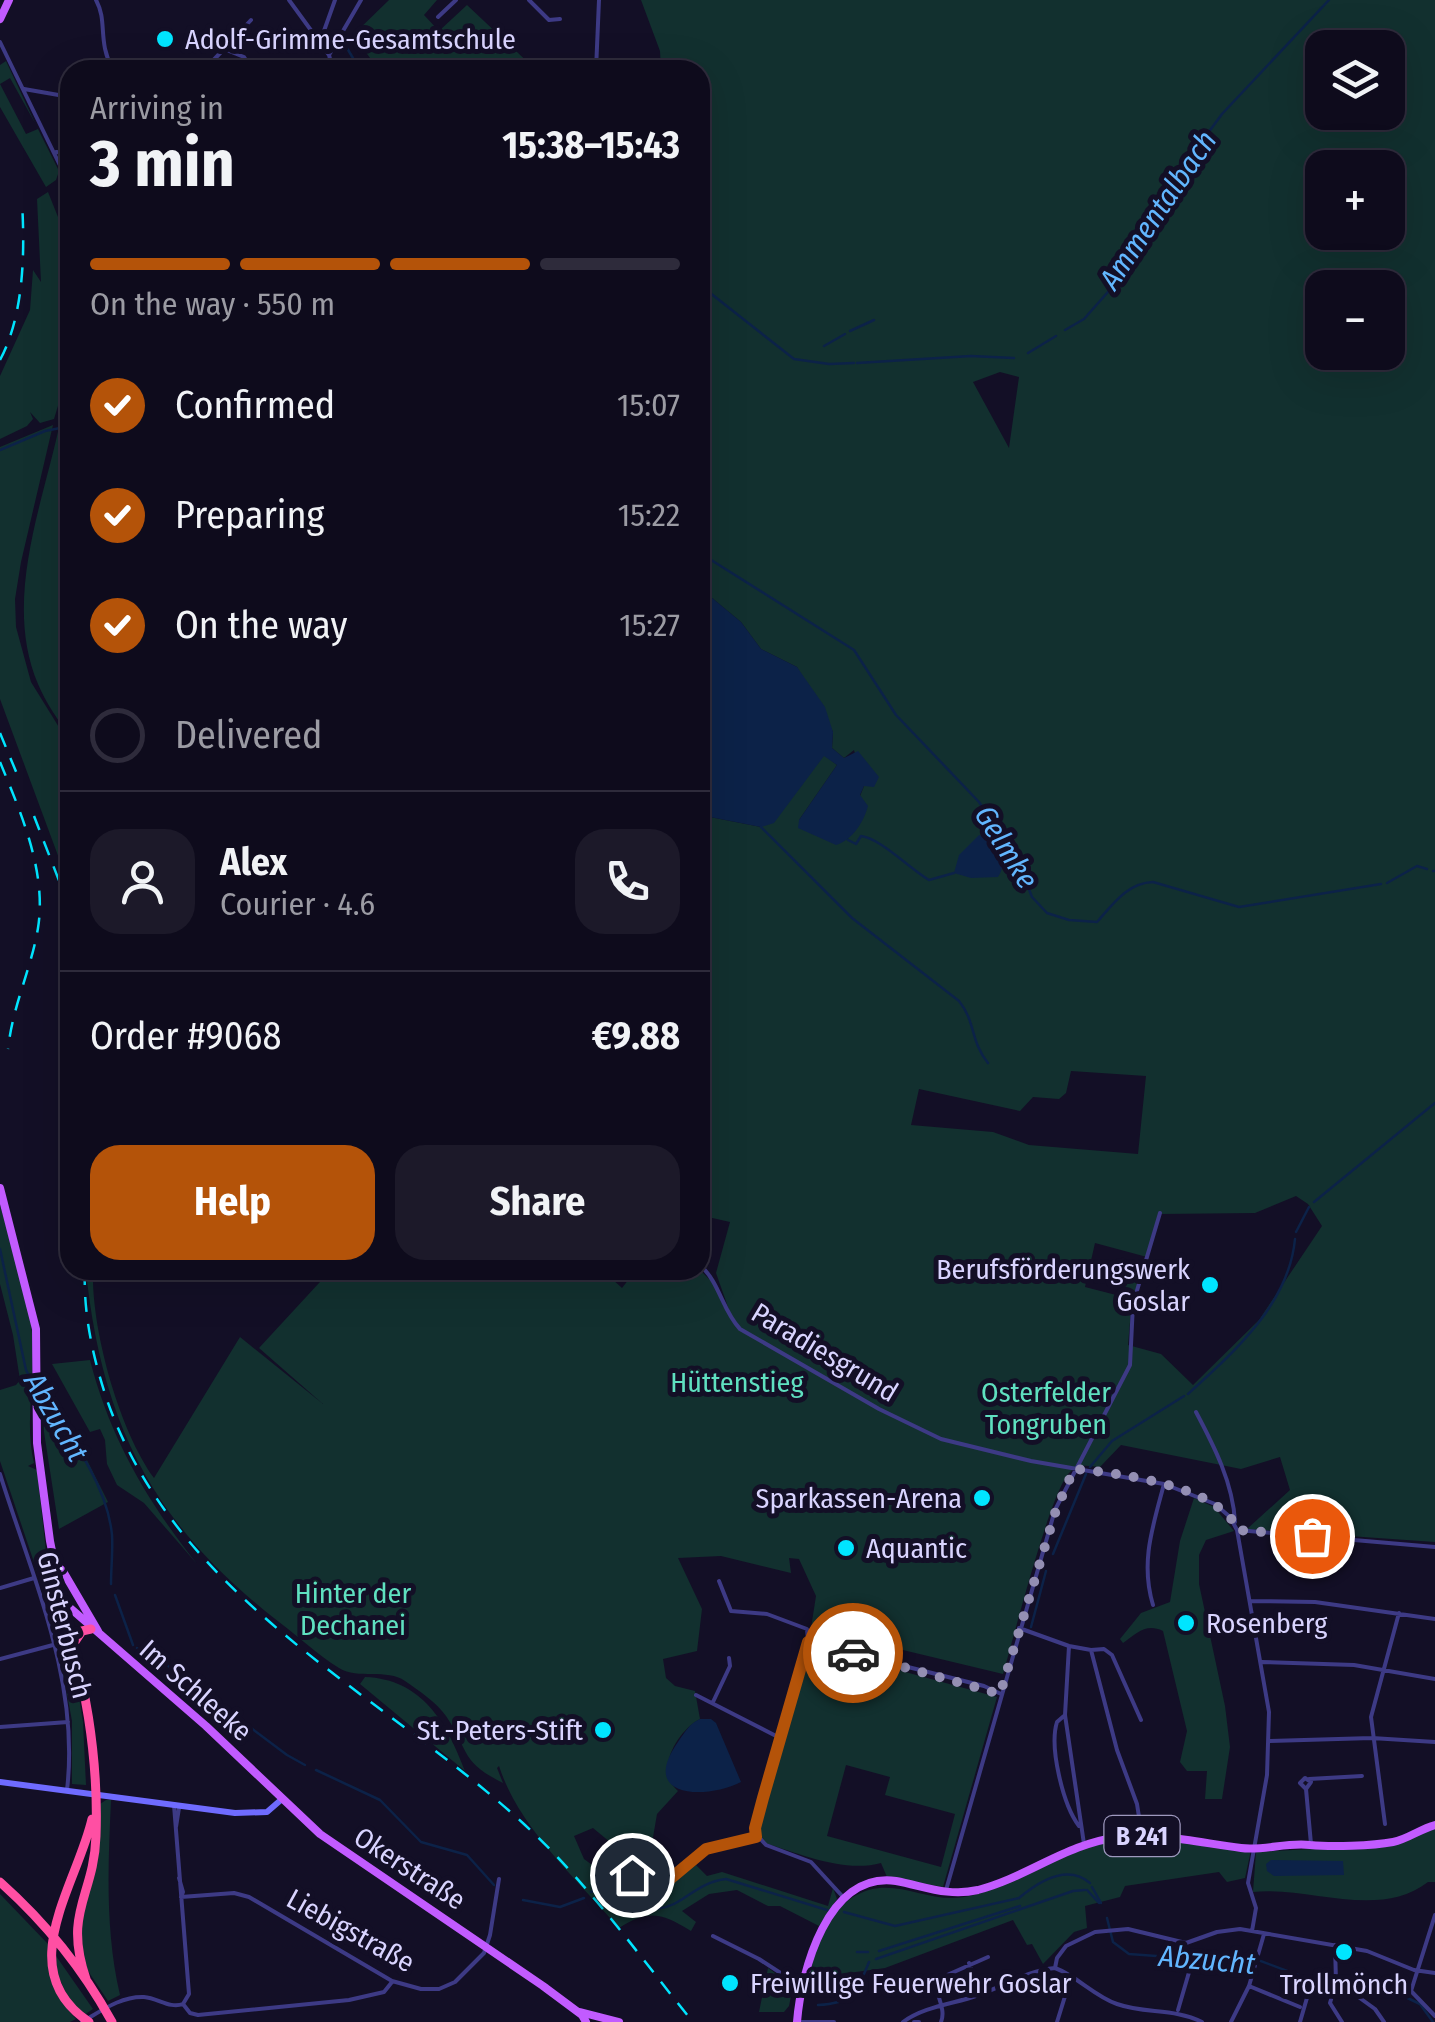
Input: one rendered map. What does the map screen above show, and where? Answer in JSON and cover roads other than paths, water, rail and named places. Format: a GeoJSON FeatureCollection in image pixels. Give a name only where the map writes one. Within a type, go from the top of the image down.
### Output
{"type":"FeatureCollection","features":[{"type":"Feature","properties":{"kind":"highway"},"geometry":{"type":"LineString","coordinates":[[62,1601],[92,1734],[95,1806],[93,1861],[76,1923],[76,1948],[104,2014]]}},
{"type":"Feature","properties":{"kind":"highway"},"geometry":{"type":"LineString","coordinates":[[74,1643],[82,1631],[96,1632]]}},
{"type":"Feature","properties":{"kind":"highway"},"geometry":{"type":"LineString","coordinates":[[83,2019],[60,1992],[52,1960],[56,1919],[86,1842],[95,1806]]}},
{"type":"Feature","properties":{"kind":"highway"},"geometry":{"type":"LineString","coordinates":[[0,1886],[48,1930],[86,1979]]}},
{"type":"Feature","properties":{"kind":"highway"},"geometry":{"type":"LineString","coordinates":[[0,1886],[44,1935],[104,2014]]}},
{"type":"Feature","properties":{"kind":"main road"},"geometry":{"type":"LineString","coordinates":[[1,12],[9,0]]}},
{"type":"Feature","properties":{"kind":"main road","name":"Im Schleeke"},"geometry":{"type":"LineString","coordinates":[[0,1188],[36,1329],[38,1443],[62,1601],[282,1798]]}},
{"type":"Feature","properties":{"kind":"main road","name":"Im Schleeke"},"geometry":{"type":"LineString","coordinates":[[52,1551],[96,1632]]}},
{"type":"Feature","properties":{"kind":"main road","name":"Okerstraße"},"geometry":{"type":"LineString","coordinates":[[282,1798],[333,1844],[546,1988],[585,2022]]}},
{"type":"Feature","properties":{"kind":"main road","name":"B 241"},"geometry":{"type":"LineString","coordinates":[[846,1896],[881,1882],[946,1892],[990,1886],[1084,1844],[1142,1836],[1254,1847],[1380,1842],[1433,1824]]}},
{"type":"Feature","properties":{"kind":"main road"},"geometry":{"type":"LineString","coordinates":[[798,2022],[807,1968],[826,1922],[846,1896]]}},
{"type":"Feature","properties":{"kind":"main road"},"geometry":{"type":"LineString","coordinates":[[577,2012],[619,2022]]}},
{"type":"Feature","properties":{"kind":"street"},"geometry":{"type":"LineString","coordinates":[[96,0],[102,12],[101,41],[107,60]]}},
{"type":"Feature","properties":{"kind":"street"},"geometry":{"type":"LineString","coordinates":[[289,0],[330,60]]}},
{"type":"Feature","properties":{"kind":"street"},"geometry":{"type":"LineString","coordinates":[[320,42],[335,0]]}},
{"type":"Feature","properties":{"kind":"street"},"geometry":{"type":"LineString","coordinates":[[329,55],[361,0]]}},
{"type":"Feature","properties":{"kind":"street"},"geometry":{"type":"LineString","coordinates":[[438,17],[456,0]]}},
{"type":"Feature","properties":{"kind":"street"},"geometry":{"type":"LineString","coordinates":[[529,0],[550,20],[560,20]]}},
{"type":"Feature","properties":{"kind":"street"},"geometry":{"type":"LineString","coordinates":[[596,60],[598,0]]}},
{"type":"Feature","properties":{"kind":"street"},"geometry":{"type":"LineString","coordinates":[[214,60],[251,20]]}},
{"type":"Feature","properties":{"kind":"street"},"geometry":{"type":"LineString","coordinates":[[0,42],[60,162]]}},
{"type":"Feature","properties":{"kind":"street"},"geometry":{"type":"LineString","coordinates":[[224,50],[246,60]]}},
{"type":"Feature","properties":{"kind":"street"},"geometry":{"type":"LineString","coordinates":[[24,89],[60,95]]}},
{"type":"Feature","properties":{"kind":"street"},"geometry":{"type":"LineString","coordinates":[[56,152],[60,152]]}},
{"type":"Feature","properties":{"kind":"street"},"geometry":{"type":"LineString","coordinates":[[946,1892],[1056,1510],[1130,1365],[1133,1304],[1160,1213]]}},
{"type":"Feature","properties":{"kind":"street","name":"Paradiesgrund"},"geometry":{"type":"LineString","coordinates":[[710,1275],[740,1329],[880,1409],[955,1444],[1164,1484],[1215,1504],[1234,1522]]}},
{"type":"Feature","properties":{"kind":"street"},"geometry":{"type":"LineString","coordinates":[[1196,1412],[1218,1456],[1230,1493],[1269,1706],[1265,1794],[1248,1883],[1256,1908],[1252,1932]]}},
{"type":"Feature","properties":{"kind":"street","name":"Ginsterbusch"},"geometry":{"type":"LineString","coordinates":[[0,1474],[36,1577],[54,1644],[68,1722],[67,1790]]}},
{"type":"Feature","properties":{"kind":"street"},"geometry":{"type":"LineString","coordinates":[[1153,1605],[1146,1557],[1164,1484]]}},
{"type":"Feature","properties":{"kind":"street"},"geometry":{"type":"LineString","coordinates":[[0,1514],[12,1511]]}},
{"type":"Feature","properties":{"kind":"street"},"geometry":{"type":"LineString","coordinates":[[1238,1530],[1435,1547]]}},
{"type":"Feature","properties":{"kind":"street"},"geometry":{"type":"LineString","coordinates":[[0,1588],[36,1577]]}},
{"type":"Feature","properties":{"kind":"street"},"geometry":{"type":"LineString","coordinates":[[719,1581],[731,1610],[768,1614],[806,1629],[808,1642],[755,1828],[756,1837],[766,1845],[811,1862],[846,1896]]}},
{"type":"Feature","properties":{"kind":"street"},"geometry":{"type":"LineString","coordinates":[[1252,1601],[1315,1602],[1435,1619]]}},
{"type":"Feature","properties":{"kind":"street"},"geometry":{"type":"LineString","coordinates":[[1385,1824],[1372,1717],[1399,1612]]}},
{"type":"Feature","properties":{"kind":"street"},"geometry":{"type":"LineString","coordinates":[[1019,1628],[1068,1646],[1104,1649],[1112,1655],[1141,1720]]}},
{"type":"Feature","properties":{"kind":"street"},"geometry":{"type":"LineString","coordinates":[[808,1642],[1000,1694]]}},
{"type":"Feature","properties":{"kind":"street"},"geometry":{"type":"LineString","coordinates":[[0,1659],[54,1644]]}},
{"type":"Feature","properties":{"kind":"street"},"geometry":{"type":"LineString","coordinates":[[1068,1646],[1065,1715],[1084,1844]]}},
{"type":"Feature","properties":{"kind":"street"},"geometry":{"type":"LineString","coordinates":[[1091,1650],[1117,1750],[1137,1804],[1142,1836]]}},
{"type":"Feature","properties":{"kind":"street"},"geometry":{"type":"LineString","coordinates":[[714,1702],[730,1666],[729,1658]]}},
{"type":"Feature","properties":{"kind":"street"},"geometry":{"type":"LineString","coordinates":[[1262,1662],[1384,1668],[1435,1679]]}},
{"type":"Feature","properties":{"kind":"street"},"geometry":{"type":"LineString","coordinates":[[696,1695],[780,1738]]}},
{"type":"Feature","properties":{"kind":"street"},"geometry":{"type":"LineString","coordinates":[[1065,1715],[1057,1722],[1053,1745],[1071,1815],[1082,1829]]}},
{"type":"Feature","properties":{"kind":"street"},"geometry":{"type":"LineString","coordinates":[[0,1727],[68,1722]]}},
{"type":"Feature","properties":{"kind":"street"},"geometry":{"type":"LineString","coordinates":[[1269,1741],[1372,1738],[1435,1742]]}},
{"type":"Feature","properties":{"kind":"street"},"geometry":{"type":"LineString","coordinates":[[1310,1844],[1306,1789],[1309,1779],[1362,1776]]}},
{"type":"Feature","properties":{"kind":"street"},"geometry":{"type":"LineString","coordinates":[[0,1782],[235,1813],[264,1813],[282,1798]]}},
{"type":"Feature","properties":{"kind":"street"},"geometry":{"type":"LineString","coordinates":[[83,2019],[129,1998],[150,1998],[175,2007],[190,1994],[180,1898],[177,1805]]}},
{"type":"Feature","properties":{"kind":"street"},"geometry":{"type":"LineString","coordinates":[[596,1859],[600,1864],[661,1884],[706,1849],[756,1837]]}},
{"type":"Feature","properties":{"kind":"street"},"geometry":{"type":"LineString","coordinates":[[487,1947],[498,1879]]}},
{"type":"Feature","properties":{"kind":"street","name":"Liebigstraße"},"geometry":{"type":"LineString","coordinates":[[180,1898],[234,1893],[255,1899],[392,1981],[421,1989],[445,1988],[475,1964],[487,1947]]}},
{"type":"Feature","properties":{"kind":"street"},"geometry":{"type":"LineString","coordinates":[[1435,1915],[1410,1992],[1435,2016]]}},
{"type":"Feature","properties":{"kind":"street"},"geometry":{"type":"LineString","coordinates":[[1055,1968],[1057,1958],[1071,1942],[1109,1930],[1132,1930],[1186,1943],[1217,1932],[1252,1932],[1367,1951],[1435,1974]]}},
{"type":"Feature","properties":{"kind":"street"},"geometry":{"type":"LineString","coordinates":[[1231,2022],[1249,1986],[1264,1934]]}},
{"type":"Feature","properties":{"kind":"street"},"geometry":{"type":"LineString","coordinates":[[713,1936],[753,1955],[802,1987]]}},
{"type":"Feature","properties":{"kind":"street"},"geometry":{"type":"LineString","coordinates":[[1336,1946],[1332,2006],[1342,2022]]}},
{"type":"Feature","properties":{"kind":"street"},"geometry":{"type":"LineString","coordinates":[[941,2022],[944,2014],[938,1979],[988,1956]]}},
{"type":"Feature","properties":{"kind":"street"},"geometry":{"type":"LineString","coordinates":[[1176,2022],[1192,1962]]}},
{"type":"Feature","properties":{"kind":"street"},"geometry":{"type":"LineString","coordinates":[[969,1963],[981,1994]]}},
{"type":"Feature","properties":{"kind":"street"},"geometry":{"type":"LineString","coordinates":[[904,2022],[920,2012],[1055,1968],[1120,2006],[1179,2012],[1202,2022]]}},
{"type":"Feature","properties":{"kind":"street"},"geometry":{"type":"LineString","coordinates":[[1057,2022],[1072,1977]]}},
{"type":"Feature","properties":{"kind":"street"},"geometry":{"type":"LineString","coordinates":[[183,2004],[190,2013],[198,2015],[311,2006],[380,1994],[392,1981]]}},
{"type":"Feature","properties":{"kind":"street"},"geometry":{"type":"LineString","coordinates":[[1300,2022],[1311,1984],[1336,1982],[1375,2010],[1384,2022]]}},
{"type":"Feature","properties":{"kind":"street"},"geometry":{"type":"LineString","coordinates":[[1249,1986],[1302,2008]]}},
{"type":"Feature","properties":{"kind":"street"},"geometry":{"type":"LineString","coordinates":[[798,2022],[834,2022]]}},
{"type":"Feature","properties":{"kind":"water"},"geometry":{"type":"Polygon","coordinates":[[[710,596],[741,622],[761,649],[797,667],[825,707],[833,732],[832,748],[844,758],[858,751],[879,777],[874,787],[864,786],[860,795],[868,806],[866,812],[857,829],[842,843],[836,845],[798,828],[799,820],[837,765],[824,756],[774,823],[761,827],[710,817],[710,596]]]}},
{"type":"Feature","properties":{"kind":"water"},"geometry":{"type":"Polygon","coordinates":[[[979,835],[1000,852],[1003,864],[998,877],[971,878],[954,873],[959,855],[979,835]]]}},
{"type":"Feature","properties":{"kind":"water"},"geometry":{"type":"Polygon","coordinates":[[[700,1719],[716,1723],[741,1782],[695,1792],[671,1784],[666,1774],[668,1761],[685,1732],[700,1719]]]}},
{"type":"Feature","properties":{"kind":"water"},"geometry":{"type":"Polygon","coordinates":[[[1271,1860],[1343,1861],[1344,1875],[1274,1876],[1267,1871],[1266,1864],[1271,1860]]]}},
{"type":"Feature","properties":{"kind":"waterway","name":"Ammentalbach"},"geometry":{"type":"LineString","coordinates":[[1065,330],[1084,319],[1115,284],[1172,182],[1222,114],[1329,0]]}},
{"type":"Feature","properties":{"kind":"waterway","name":"Ammentalbach"},"geometry":{"type":"LineString","coordinates":[[344,43],[354,60]]}},
{"type":"Feature","properties":{"kind":"waterway","name":"Ammentalbach"},"geometry":{"type":"LineString","coordinates":[[710,293],[794,359],[854,363]]}},
{"type":"Feature","properties":{"kind":"waterway"},"geometry":{"type":"LineString","coordinates":[[850,331],[874,320]]}},
{"type":"Feature","properties":{"kind":"waterway"},"geometry":{"type":"LineString","coordinates":[[824,346],[845,334]]}},
{"type":"Feature","properties":{"kind":"waterway","name":"Ammentalbach"},"geometry":{"type":"LineString","coordinates":[[1028,353],[1056,336]]}},
{"type":"Feature","properties":{"kind":"waterway","name":"Ammentalbach"},"geometry":{"type":"LineString","coordinates":[[857,363],[971,356],[1014,358]]}},
{"type":"Feature","properties":{"kind":"waterway","name":"Gelmke"},"geometry":{"type":"LineString","coordinates":[[0,450],[60,428]]}},
{"type":"Feature","properties":{"kind":"waterway","name":"Gelmke"},"geometry":{"type":"LineString","coordinates":[[710,559],[854,650],[896,715],[979,802],[1015,854],[1032,897],[1047,913],[1097,922],[1128,890],[1153,882],[1239,907],[1381,884]]}},
{"type":"Feature","properties":{"kind":"waterway"},"geometry":{"type":"LineString","coordinates":[[761,827],[852,918],[959,1001],[988,1063]]}},
{"type":"Feature","properties":{"kind":"waterway"},"geometry":{"type":"LineString","coordinates":[[848,840],[856,844],[861,836],[869,838],[929,880],[954,873]]}},
{"type":"Feature","properties":{"kind":"waterway","name":"Gelmke"},"geometry":{"type":"LineString","coordinates":[[1387,883],[1417,866],[1427,869]]}},
{"type":"Feature","properties":{"kind":"waterway"},"geometry":{"type":"LineString","coordinates":[[1314,1202],[1435,1103]]}},
{"type":"Feature","properties":{"kind":"waterway"},"geometry":{"type":"LineString","coordinates":[[1296,1232],[1309,1207]]}},
{"type":"Feature","properties":{"kind":"waterway"},"geometry":{"type":"LineString","coordinates":[[1188,1394],[1240,1344],[1271,1306],[1291,1263],[1295,1239]]}},
{"type":"Feature","properties":{"kind":"waterway","name":"Abzucht"},"geometry":{"type":"LineString","coordinates":[[0,1249],[26,1370],[33,1383]]}},
{"type":"Feature","properties":{"kind":"waterway","name":"Abzucht"},"geometry":{"type":"LineString","coordinates":[[40,1393],[85,1460],[103,1497],[112,1535],[111,1584]]}},
{"type":"Feature","properties":{"kind":"waterway"},"geometry":{"type":"LineString","coordinates":[[1090,1467],[1112,1441],[1184,1396]]}},
{"type":"Feature","properties":{"kind":"waterway"},"geometry":{"type":"LineString","coordinates":[[1053,1554],[1086,1474]]}},
{"type":"Feature","properties":{"kind":"waterway"},"geometry":{"type":"LineString","coordinates":[[1031,1627],[1046,1571]]}},
{"type":"Feature","properties":{"kind":"waterway","name":"Abzucht"},"geometry":{"type":"LineString","coordinates":[[115,1595],[133,1645]]}},
{"type":"Feature","properties":{"kind":"waterway","name":"Abzucht"},"geometry":{"type":"LineString","coordinates":[[137,1648],[167,1665],[305,1765]]}},
{"type":"Feature","properties":{"kind":"waterway","name":"Abzucht"},"geometry":{"type":"LineString","coordinates":[[316,1770],[380,1800],[421,1842],[467,1855],[494,1885]]}},
{"type":"Feature","properties":{"kind":"waterway","name":"Abzucht"},"geometry":{"type":"LineString","coordinates":[[844,1912],[895,1926],[1019,1898],[1044,1881],[1062,1875],[1081,1877],[1090,1883]]}},
{"type":"Feature","properties":{"kind":"waterway","name":"Abzucht"},"geometry":{"type":"LineString","coordinates":[[591,1892],[596,1890],[638,1908],[659,1909],[726,1879],[827,1910]]}},
{"type":"Feature","properties":{"kind":"waterway","name":"Abzucht"},"geometry":{"type":"LineString","coordinates":[[1092,1887],[1101,1903]]}},
{"type":"Feature","properties":{"kind":"waterway"},"geometry":{"type":"LineString","coordinates":[[876,1959],[1085,1890]]}},
{"type":"Feature","properties":{"kind":"waterway","name":"Abzucht"},"geometry":{"type":"LineString","coordinates":[[1087,1890],[1099,1903]]}},
{"type":"Feature","properties":{"kind":"waterway","name":"Abzucht"},"geometry":{"type":"LineString","coordinates":[[523,1900],[560,1907],[584,1898]]}},
{"type":"Feature","properties":{"kind":"waterway"},"geometry":{"type":"LineString","coordinates":[[879,1951],[1020,1906]]}},
{"type":"Feature","properties":{"kind":"waterway","name":"Abzucht"},"geometry":{"type":"LineString","coordinates":[[1107,1918],[1113,1942],[1129,1954],[1211,1960],[1250,1957],[1314,1981],[1372,1981],[1420,2004],[1433,2022]]}},
{"type":"Feature","properties":{"kind":"waterway"},"geometry":{"type":"LineString","coordinates":[[857,1952],[868,1952]]}},
{"type":"Feature","properties":{"kind":"waterway"},"geometry":{"type":"LineString","coordinates":[[818,2005],[847,1999],[861,1982],[869,1962]]}},
{"type":"Feature","properties":{"kind":"railway"},"geometry":{"type":"LineString","coordinates":[[0,360],[18,304],[23,263],[22,202]]}},
{"type":"Feature","properties":{"kind":"railway"},"geometry":{"type":"LineString","coordinates":[[0,733],[17,774]]}},
{"type":"Feature","properties":{"kind":"railway"},"geometry":{"type":"LineString","coordinates":[[0,762],[30,843],[40,907],[35,943],[8,1049]]}},
{"type":"Feature","properties":{"kind":"railway"},"geometry":{"type":"LineString","coordinates":[[34,816],[60,883]]}},
{"type":"Feature","properties":{"kind":"railway"},"geometry":{"type":"LineString","coordinates":[[85,1280],[90,1335],[106,1397],[138,1468],[180,1530],[230,1585],[286,1636],[467,1776],[548,1847],[592,1895],[693,2022]]}},
{"type":"Feature","properties":{"kind":"place","name":"Adolf-Grimme-Gesamtschule"},"geometry":{"type":"Point","coordinates":[165,39]}},
{"type":"Feature","properties":{"kind":"place","name":"Berufsförderungswerk Goslar"},"geometry":{"type":"Point","coordinates":[1210,1285]}},
{"type":"Feature","properties":{"kind":"place","name":"Sparkassen-Arena"},"geometry":{"type":"Point","coordinates":[982,1498]}},
{"type":"Feature","properties":{"kind":"place","name":"Aquantic"},"geometry":{"type":"Point","coordinates":[846,1548]}},
{"type":"Feature","properties":{"kind":"place","name":"Rosenberg"},"geometry":{"type":"Point","coordinates":[1186,1623]}},
{"type":"Feature","properties":{"kind":"place","name":"St.-Peters-Stift"},"geometry":{"type":"Point","coordinates":[603,1730]}},
{"type":"Feature","properties":{"kind":"place","name":"Trollmönch"},"geometry":{"type":"Point","coordinates":[1344,1952]}},
{"type":"Feature","properties":{"kind":"place","name":"Freiwillige Feuerwehr Goslar"},"geometry":{"type":"Point","coordinates":[730,1983]}},
{"type":"Feature","properties":{"kind":"park label","name":"Hüttenstieg"},"geometry":{"type":"Point","coordinates":[737,1382]}},
{"type":"Feature","properties":{"kind":"park label","name":"Osterfelder Tongruben"},"geometry":{"type":"Point","coordinates":[1046,1408]}},
{"type":"Feature","properties":{"kind":"park label","name":"Hinter der Dechanei"},"geometry":{"type":"Point","coordinates":[353,1609]}}]}
